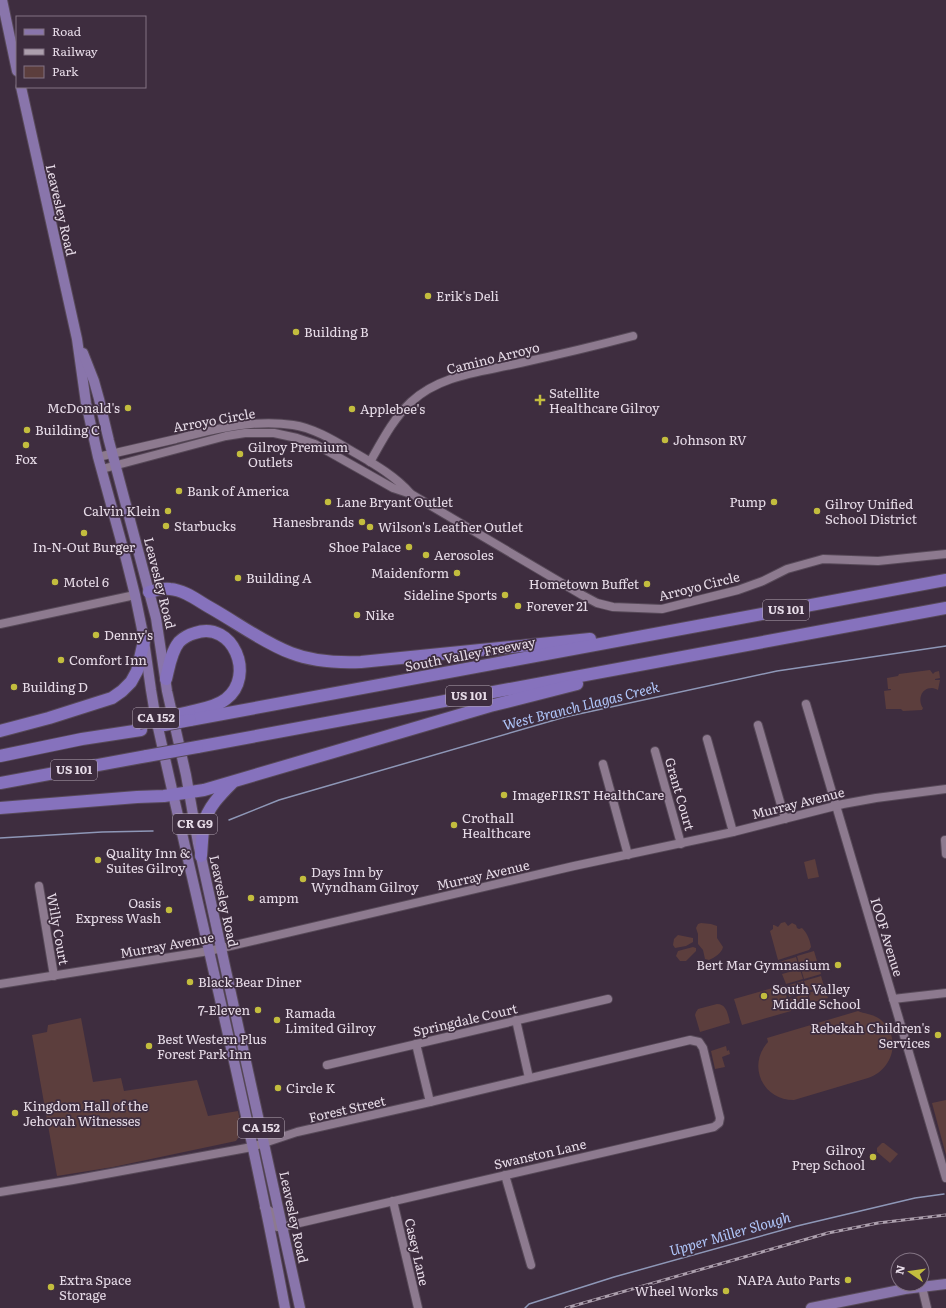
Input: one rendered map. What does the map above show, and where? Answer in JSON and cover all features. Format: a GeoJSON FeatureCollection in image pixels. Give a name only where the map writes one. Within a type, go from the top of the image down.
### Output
{"type":"FeatureCollection","features":[{"type":"Feature","properties":{"kind":"highway","name":"South Valley Freeway"},"geometry":{"type":"LineString","coordinates":[[0,756],[189,716],[625,640],[946,580]]}},
{"type":"Feature","properties":{"kind":"highway"},"geometry":{"type":"LineString","coordinates":[[149,592],[163,588],[178,591],[194,598],[282,649],[303,657],[325,661],[361,662],[599,638],[625,640]]}},
{"type":"Feature","properties":{"kind":"highway","name":"US 101"},"geometry":{"type":"LineString","coordinates":[[0,784],[946,608]]}},
{"type":"Feature","properties":{"kind":"highway"},"geometry":{"type":"LineString","coordinates":[[166,679],[172,656],[179,642],[186,636],[199,631],[209,631],[220,634],[229,641],[239,662],[239,678],[235,689],[226,699],[189,716]]}},
{"type":"Feature","properties":{"kind":"highway"},"geometry":{"type":"LineString","coordinates":[[0,731],[49,718],[112,698],[131,682],[137,671],[144,641]]}},
{"type":"Feature","properties":{"kind":"highway","name":"CA 152"},"geometry":{"type":"LineString","coordinates":[[201,856],[204,823],[207,816],[223,792],[235,781],[502,702],[740,646]]}},
{"type":"Feature","properties":{"kind":"highway"},"geometry":{"type":"LineString","coordinates":[[0,808],[173,795],[204,790],[235,781]]}},
{"type":"Feature","properties":{"kind":"main road"},"geometry":{"type":"LineString","coordinates":[[2,0],[16,66]]}},
{"type":"Feature","properties":{"kind":"main road","name":"Leavesley Road"},"geometry":{"type":"LineString","coordinates":[[20,88],[77,339],[86,403],[98,457],[135,595],[144,641],[152,696],[252,1147],[285,1308]]}},
{"type":"Feature","properties":{"kind":"main road","name":"Leavesley Road"},"geometry":{"type":"LineString","coordinates":[[77,339],[94,381],[158,624],[166,679],[201,856],[300,1308]]}},
{"type":"Feature","properties":{"kind":"main road"},"geometry":{"type":"LineString","coordinates":[[135,595],[149,592]]}},
{"type":"Feature","properties":{"kind":"main road"},"geometry":{"type":"LineString","coordinates":[[930,1286],[946,1284]]}},
{"type":"Feature","properties":{"kind":"main road"},"geometry":{"type":"LineString","coordinates":[[811,1308],[890,1292]]}},
{"type":"Feature","properties":{"kind":"street","name":"Camino Arroyo"},"geometry":{"type":"LineString","coordinates":[[370,462],[391,425],[412,401],[425,391],[450,379],[465,374],[504,367],[633,336]]}},
{"type":"Feature","properties":{"kind":"street","name":"Arroyo Circle"},"geometry":{"type":"LineString","coordinates":[[98,457],[204,432],[242,425],[274,423],[298,426],[327,437],[401,482],[411,494]]}},
{"type":"Feature","properties":{"kind":"street","name":"Arroyo Circle"},"geometry":{"type":"LineString","coordinates":[[102,469],[226,436],[250,433],[274,433],[297,438],[314,444],[393,488],[411,494],[582,595],[597,603],[612,607],[662,609],[738,590],[763,581],[788,569],[823,559],[878,561],[946,554]]}},
{"type":"Feature","properties":{"kind":"street"},"geometry":{"type":"LineString","coordinates":[[0,624],[135,595]]}},
{"type":"Feature","properties":{"kind":"street","name":"IOOF Avenue"},"geometry":{"type":"LineString","coordinates":[[806,704],[946,1178]]}},
{"type":"Feature","properties":{"kind":"street"},"geometry":{"type":"LineString","coordinates":[[758,725],[785,819]]}},
{"type":"Feature","properties":{"kind":"street"},"geometry":{"type":"LineString","coordinates":[[706,740],[733,832]]}},
{"type":"Feature","properties":{"kind":"street","name":"Grant Court"},"geometry":{"type":"LineString","coordinates":[[655,751],[681,844]]}},
{"type":"Feature","properties":{"kind":"street"},"geometry":{"type":"LineString","coordinates":[[603,764],[628,855]]}},
{"type":"Feature","properties":{"kind":"street","name":"Murray Avenue"},"geometry":{"type":"LineString","coordinates":[[0,984],[209,951],[569,867],[733,832],[836,806],[876,798],[946,789]]}},
{"type":"Feature","properties":{"kind":"street"},"geometry":{"type":"LineString","coordinates":[[946,840],[946,854]]}},
{"type":"Feature","properties":{"kind":"street","name":"Willy Court"},"geometry":{"type":"LineString","coordinates":[[39,886],[54,976]]}},
{"type":"Feature","properties":{"kind":"street"},"geometry":{"type":"LineString","coordinates":[[893,999],[946,993]]}},
{"type":"Feature","properties":{"kind":"street","name":"Springdale Court"},"geometry":{"type":"LineString","coordinates":[[327,1065],[608,999]]}},
{"type":"Feature","properties":{"kind":"street"},"geometry":{"type":"LineString","coordinates":[[516,1020],[529,1078]]}},
{"type":"Feature","properties":{"kind":"street","name":"Forest Street"},"geometry":{"type":"LineString","coordinates":[[0,1192],[252,1147],[297,1132],[690,1040],[698,1041]]}},
{"type":"Feature","properties":{"kind":"street","name":"Swanston Lane"},"geometry":{"type":"LineString","coordinates":[[282,1227],[714,1127],[719,1123],[720,1118],[703,1048],[698,1041]]}},
{"type":"Feature","properties":{"kind":"street"},"geometry":{"type":"LineString","coordinates":[[416,1044],[430,1102]]}},
{"type":"Feature","properties":{"kind":"street"},"geometry":{"type":"LineString","coordinates":[[505,1175],[530,1264]]}},
{"type":"Feature","properties":{"kind":"street","name":"Casey Lane"},"geometry":{"type":"LineString","coordinates":[[393,1201],[418,1308]]}},
{"type":"Feature","properties":{"kind":"street"},"geometry":{"type":"LineString","coordinates":[[264,1207],[273,1213],[277,1227],[282,1227]]}},
{"type":"Feature","properties":{"kind":"street"},"geometry":{"type":"LineString","coordinates":[[923,1292],[927,1308]]}},
{"type":"Feature","properties":{"kind":"green space"},"geometry":{"type":"Polygon","coordinates":[[[930,670],[933,674],[939,671],[940,678],[935,679],[940,680],[938,690],[933,688],[923,692],[920,699],[923,708],[922,710],[903,711],[901,709],[886,709],[884,691],[891,690],[888,689],[887,678],[898,676],[899,674],[930,670]]]}},
{"type":"Feature","properties":{"kind":"green space"},"geometry":{"type":"Polygon","coordinates":[[[815,859],[819,877],[808,879],[804,862],[815,859]]]}},
{"type":"Feature","properties":{"kind":"green space"},"geometry":{"type":"Polygon","coordinates":[[[785,922],[788,926],[792,923],[799,929],[802,928],[808,937],[811,947],[809,950],[778,960],[770,931],[773,929],[773,925],[778,927],[781,923],[785,922]]]}},
{"type":"Feature","properties":{"kind":"green space"},"geometry":{"type":"Polygon","coordinates":[[[701,923],[717,926],[717,938],[723,947],[715,957],[709,960],[705,959],[703,950],[698,944],[698,934],[696,928],[698,924],[701,923]]]}},
{"type":"Feature","properties":{"kind":"green space"},"geometry":{"type":"Polygon","coordinates":[[[678,935],[693,938],[693,942],[686,946],[675,948],[673,945],[674,939],[678,935]]]}},
{"type":"Feature","properties":{"kind":"green space"},"geometry":{"type":"Polygon","coordinates":[[[693,947],[696,948],[696,951],[686,961],[680,961],[676,956],[678,951],[693,947]]]}},
{"type":"Feature","properties":{"kind":"green space"},"geometry":{"type":"Polygon","coordinates":[[[814,951],[817,961],[800,967],[797,956],[814,951]]]}},
{"type":"Feature","properties":{"kind":"green space"},"geometry":{"type":"Polygon","coordinates":[[[796,957],[799,967],[782,972],[779,962],[796,957]]]}},
{"type":"Feature","properties":{"kind":"green space"},"geometry":{"type":"Polygon","coordinates":[[[818,963],[821,974],[804,979],[801,969],[818,963]]]}},
{"type":"Feature","properties":{"kind":"green space"},"geometry":{"type":"Polygon","coordinates":[[[800,969],[803,979],[786,984],[782,974],[800,969]]]}},
{"type":"Feature","properties":{"kind":"green space"},"geometry":{"type":"Polygon","coordinates":[[[821,976],[824,986],[807,991],[804,981],[821,976]]]}},
{"type":"Feature","properties":{"kind":"green space"},"geometry":{"type":"Polygon","coordinates":[[[803,981],[806,991],[789,997],[786,986],[803,981]]]}},
{"type":"Feature","properties":{"kind":"green space"},"geometry":{"type":"Polygon","coordinates":[[[783,985],[791,1011],[742,1025],[734,999],[783,985]]]}},
{"type":"Feature","properties":{"kind":"green space"},"geometry":{"type":"Polygon","coordinates":[[[825,988],[828,998],[811,1003],[808,993],[825,988]]]}},
{"type":"Feature","properties":{"kind":"green space"},"geometry":{"type":"Polygon","coordinates":[[[807,993],[810,1004],[793,1009],[790,999],[807,993]]]}},
{"type":"Feature","properties":{"kind":"green space"},"geometry":{"type":"Polygon","coordinates":[[[720,1004],[725,1008],[728,1013],[730,1023],[700,1032],[695,1015],[696,1012],[698,1009],[720,1004]]]}},
{"type":"Feature","properties":{"kind":"green space"},"geometry":{"type":"Polygon","coordinates":[[[858,1011],[872,1015],[881,1020],[887,1027],[891,1036],[893,1044],[892,1053],[884,1068],[877,1074],[794,1100],[773,1094],[766,1088],[761,1080],[759,1061],[762,1051],[768,1042],[767,1038],[858,1011]]]}},
{"type":"Feature","properties":{"kind":"green space"},"geometry":{"type":"Polygon","coordinates":[[[81,1018],[93,1082],[121,1078],[124,1091],[197,1080],[208,1116],[238,1111],[241,1130],[236,1141],[113,1167],[57,1176],[32,1035],[47,1032],[48,1025],[81,1018]]]}},
{"type":"Feature","properties":{"kind":"green space"},"geometry":{"type":"Polygon","coordinates":[[[726,1046],[727,1051],[729,1050],[730,1054],[722,1057],[725,1067],[715,1069],[711,1051],[726,1046]]]}},
{"type":"Feature","properties":{"kind":"green space"},"geometry":{"type":"Polygon","coordinates":[[[946,1100],[946,1155],[932,1103],[946,1100]]]}},
{"type":"Feature","properties":{"kind":"green space"},"geometry":{"type":"Polygon","coordinates":[[[882,1143],[898,1154],[890,1163],[877,1152],[877,1148],[882,1143]]]}},
{"type":"Feature","properties":{"kind":"waterway","name":"West Branch Llagas Creek"},"geometry":{"type":"LineString","coordinates":[[229,820],[279,800],[565,717],[777,671],[946,646]]}},
{"type":"Feature","properties":{"kind":"waterway","name":"West Branch Llagas Creek"},"geometry":{"type":"LineString","coordinates":[[0,838],[102,832],[153,831]]}},
{"type":"Feature","properties":{"kind":"waterway","name":"Upper Miller Slough"},"geometry":{"type":"LineString","coordinates":[[525,1308],[529,1304],[614,1277],[797,1226],[915,1198],[944,1194]]}},
{"type":"Feature","properties":{"kind":"railway"},"geometry":{"type":"LineString","coordinates":[[566,1308],[828,1233],[878,1223],[946,1215]]}},
{"type":"Feature","properties":{"kind":"place","name":"Erik's Deli"},"geometry":{"type":"Point","coordinates":[428,296]}},
{"type":"Feature","properties":{"kind":"place","name":"Building B"},"geometry":{"type":"Point","coordinates":[296,332]}},
{"type":"Feature","properties":{"kind":"place","name":"Satellite Healthcare Gilroy"},"geometry":{"type":"Point","coordinates":[540,400]}},
{"type":"Feature","properties":{"kind":"place","name":"McDonald's"},"geometry":{"type":"Point","coordinates":[128,408]}},
{"type":"Feature","properties":{"kind":"place","name":"Applebee's"},"geometry":{"type":"Point","coordinates":[352,409]}},
{"type":"Feature","properties":{"kind":"place","name":"Building C"},"geometry":{"type":"Point","coordinates":[27,430]}},
{"type":"Feature","properties":{"kind":"place","name":"Johnson RV"},"geometry":{"type":"Point","coordinates":[665,440]}},
{"type":"Feature","properties":{"kind":"place","name":"Fox"},"geometry":{"type":"Point","coordinates":[26,445]}},
{"type":"Feature","properties":{"kind":"place","name":"Gilroy Premium Outlets"},"geometry":{"type":"Point","coordinates":[240,454]}},
{"type":"Feature","properties":{"kind":"place","name":"Bank of America"},"geometry":{"type":"Point","coordinates":[179,491]}},
{"type":"Feature","properties":{"kind":"place","name":"Lane Bryant Outlet"},"geometry":{"type":"Point","coordinates":[328,502]}},
{"type":"Feature","properties":{"kind":"place","name":"Pump"},"geometry":{"type":"Point","coordinates":[774,502]}},
{"type":"Feature","properties":{"kind":"place","name":"Calvin Klein"},"geometry":{"type":"Point","coordinates":[168,511]}},
{"type":"Feature","properties":{"kind":"place","name":"Gilroy Unified School District"},"geometry":{"type":"Point","coordinates":[817,511]}},
{"type":"Feature","properties":{"kind":"place","name":"Hanesbrands"},"geometry":{"type":"Point","coordinates":[362,522]}},
{"type":"Feature","properties":{"kind":"place","name":"Starbucks"},"geometry":{"type":"Point","coordinates":[166,526]}},
{"type":"Feature","properties":{"kind":"place","name":"Wilson's Leather Outlet"},"geometry":{"type":"Point","coordinates":[370,527]}},
{"type":"Feature","properties":{"kind":"place","name":"In-N-Out Burger"},"geometry":{"type":"Point","coordinates":[84,533]}},
{"type":"Feature","properties":{"kind":"place","name":"Shoe Palace"},"geometry":{"type":"Point","coordinates":[409,547]}},
{"type":"Feature","properties":{"kind":"place","name":"Aerosoles"},"geometry":{"type":"Point","coordinates":[426,555]}},
{"type":"Feature","properties":{"kind":"place","name":"Maidenform"},"geometry":{"type":"Point","coordinates":[457,573]}},
{"type":"Feature","properties":{"kind":"place","name":"Building A"},"geometry":{"type":"Point","coordinates":[238,578]}},
{"type":"Feature","properties":{"kind":"place","name":"Motel 6"},"geometry":{"type":"Point","coordinates":[55,582]}},
{"type":"Feature","properties":{"kind":"place","name":"Hometown Buffet"},"geometry":{"type":"Point","coordinates":[647,584]}},
{"type":"Feature","properties":{"kind":"place","name":"Sideline Sports"},"geometry":{"type":"Point","coordinates":[505,595]}},
{"type":"Feature","properties":{"kind":"place","name":"Forever 21"},"geometry":{"type":"Point","coordinates":[518,606]}},
{"type":"Feature","properties":{"kind":"place","name":"Nike"},"geometry":{"type":"Point","coordinates":[357,615]}},
{"type":"Feature","properties":{"kind":"place","name":"Denny's"},"geometry":{"type":"Point","coordinates":[96,635]}},
{"type":"Feature","properties":{"kind":"place","name":"Comfort Inn"},"geometry":{"type":"Point","coordinates":[61,660]}},
{"type":"Feature","properties":{"kind":"place","name":"Building D"},"geometry":{"type":"Point","coordinates":[14,687]}},
{"type":"Feature","properties":{"kind":"place","name":"ImageFIRST HealthCare"},"geometry":{"type":"Point","coordinates":[504,795]}},
{"type":"Feature","properties":{"kind":"place","name":"Crothall Healthcare"},"geometry":{"type":"Point","coordinates":[454,825]}},
{"type":"Feature","properties":{"kind":"place","name":"Quality Inn & Suites Gilroy"},"geometry":{"type":"Point","coordinates":[98,860]}},
{"type":"Feature","properties":{"kind":"place","name":"Days Inn by Wyndham Gilroy"},"geometry":{"type":"Point","coordinates":[303,879]}},
{"type":"Feature","properties":{"kind":"place","name":"ampm"},"geometry":{"type":"Point","coordinates":[251,898]}},
{"type":"Feature","properties":{"kind":"place","name":"Oasis Express Wash"},"geometry":{"type":"Point","coordinates":[169,910]}},
{"type":"Feature","properties":{"kind":"place","name":"Bert Mar Gymnasium"},"geometry":{"type":"Point","coordinates":[838,965]}},
{"type":"Feature","properties":{"kind":"place","name":"Black Bear Diner"},"geometry":{"type":"Point","coordinates":[190,982]}},
{"type":"Feature","properties":{"kind":"place","name":"South Valley Middle School"},"geometry":{"type":"Point","coordinates":[764,996]}},
{"type":"Feature","properties":{"kind":"place","name":"7-Eleven"},"geometry":{"type":"Point","coordinates":[258,1010]}},
{"type":"Feature","properties":{"kind":"place","name":"Ramada Limited Gilroy"},"geometry":{"type":"Point","coordinates":[277,1020]}},
{"type":"Feature","properties":{"kind":"place","name":"Rebekah Children's Services"},"geometry":{"type":"Point","coordinates":[938,1035]}},
{"type":"Feature","properties":{"kind":"place","name":"Best Western Plus Forest Park Inn"},"geometry":{"type":"Point","coordinates":[149,1046]}},
{"type":"Feature","properties":{"kind":"place","name":"Circle K"},"geometry":{"type":"Point","coordinates":[278,1088]}},
{"type":"Feature","properties":{"kind":"place","name":"Kingdom Hall of the Jehovah Witnesses"},"geometry":{"type":"Point","coordinates":[15,1113]}},
{"type":"Feature","properties":{"kind":"place","name":"Gilroy Prep School"},"geometry":{"type":"Point","coordinates":[873,1157]}},
{"type":"Feature","properties":{"kind":"place","name":"NAPA Auto Parts"},"geometry":{"type":"Point","coordinates":[848,1280]}},
{"type":"Feature","properties":{"kind":"place","name":"Extra Space Storage"},"geometry":{"type":"Point","coordinates":[51,1287]}},
{"type":"Feature","properties":{"kind":"place","name":"Wheel Works"},"geometry":{"type":"Point","coordinates":[726,1291]}}]}
